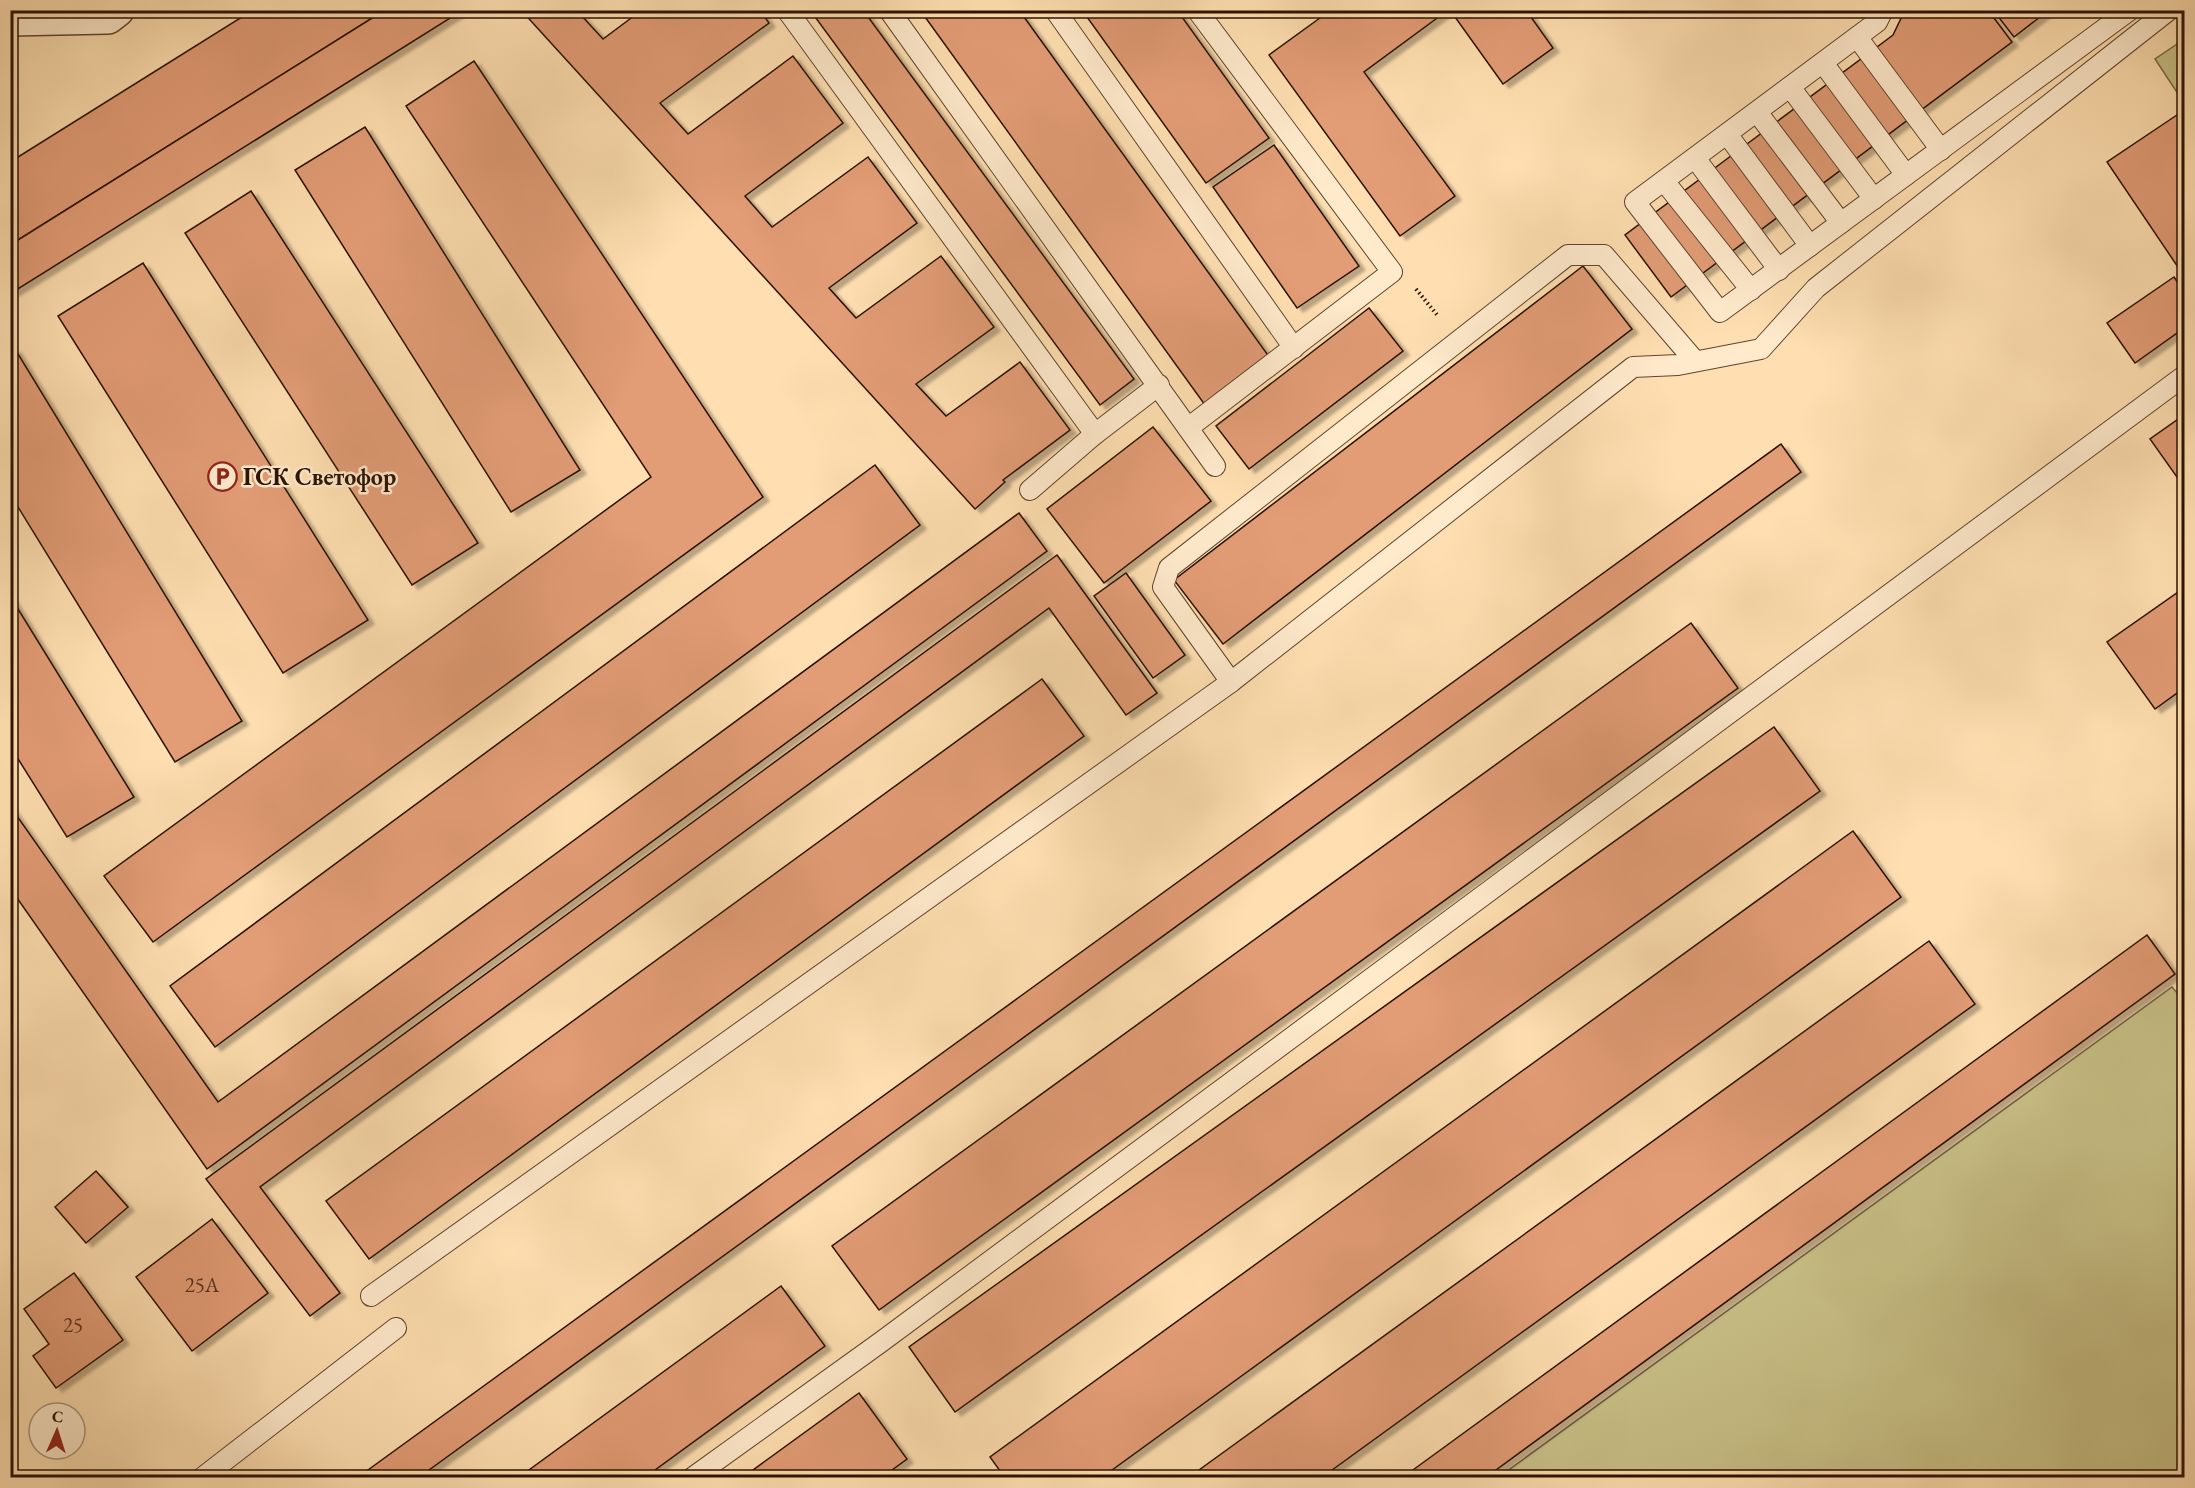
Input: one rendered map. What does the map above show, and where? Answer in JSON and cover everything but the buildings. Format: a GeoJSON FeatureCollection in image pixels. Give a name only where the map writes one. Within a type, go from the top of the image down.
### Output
{"type":"FeatureCollection","features":[{"type":"Feature","properties":{"kind":"street"},"geometry":{"type":"LineString","coordinates":[[10,19],[108,17],[117,10]]}},
{"type":"Feature","properties":{"kind":"lane"},"geometry":{"type":"LineString","coordinates":[[787,10],[1095,434]]}},
{"type":"Feature","properties":{"kind":"lane"},"geometry":{"type":"LineString","coordinates":[[889,10],[1215,466]]}},
{"type":"Feature","properties":{"kind":"lane"},"geometry":{"type":"LineString","coordinates":[[1055,10],[1294,348]]}},
{"type":"Feature","properties":{"kind":"lane"},"geometry":{"type":"LineString","coordinates":[[1188,428],[1392,272],[1197,10]]}},
{"type":"Feature","properties":{"kind":"lane"},"geometry":{"type":"LineString","coordinates":[[1883,10],[1877,22],[1635,202],[1720,312],[2130,10]]}},
{"type":"Feature","properties":{"kind":"lane"},"geometry":{"type":"LineString","coordinates":[[371,1296],[1231,682],[1633,367],[1678,365],[1761,349],[1816,288],[2169,10]]}},
{"type":"Feature","properties":{"kind":"lane"},"geometry":{"type":"LineString","coordinates":[[1857,37],[1941,150]]}},
{"type":"Feature","properties":{"kind":"lane"},"geometry":{"type":"LineString","coordinates":[[1823,63],[1906,175]]}},
{"type":"Feature","properties":{"kind":"lane"},"geometry":{"type":"LineString","coordinates":[[1790,87],[1874,200]]}},
{"type":"Feature","properties":{"kind":"lane"},"geometry":{"type":"LineString","coordinates":[[1757,112],[1841,223]]}},
{"type":"Feature","properties":{"kind":"lane"},"geometry":{"type":"LineString","coordinates":[[1727,134],[1810,246]]}},
{"type":"Feature","properties":{"kind":"lane"},"geometry":{"type":"LineString","coordinates":[[1695,158],[1779,270]]}},
{"type":"Feature","properties":{"kind":"lane"},"geometry":{"type":"LineString","coordinates":[[1664,181],[1751,290]]}},
{"type":"Feature","properties":{"kind":"lane"},"geometry":{"type":"LineString","coordinates":[[1231,682],[1163,587],[1169,568],[1568,255],[1604,255],[1695,362]]}},
{"type":"Feature","properties":{"kind":"lane"},"geometry":{"type":"LineString","coordinates":[[692,1478],[891,1335],[2184,376]]}},
{"type":"Feature","properties":{"kind":"lane"},"geometry":{"type":"LineString","coordinates":[[1030,490],[1095,434],[1159,385]]}},
{"type":"Feature","properties":{"kind":"lane"},"geometry":{"type":"LineString","coordinates":[[202,1478],[396,1328]]}},
{"type":"Feature","properties":{"kind":"path"},"geometry":{"type":"LineString","coordinates":[[1392,272],[1406,277],[1459,341]]}},
{"type":"Feature","properties":{"kind":"shaded area"},"geometry":{"type":"Polygon","coordinates":[[[2183,40],[2184,42],[2184,103],[2155,59],[2183,40]]]}},
{"type":"Feature","properties":{"kind":"shaded area"},"geometry":{"type":"Polygon","coordinates":[[[2172,987],[2184,1001],[2184,1477],[1499,1477],[2172,987]]]}},
{"type":"Feature","properties":{"kind":"place","name":"ГСК Светофор"},"geometry":{"type":"Point","coordinates":[222,477]}}]}
